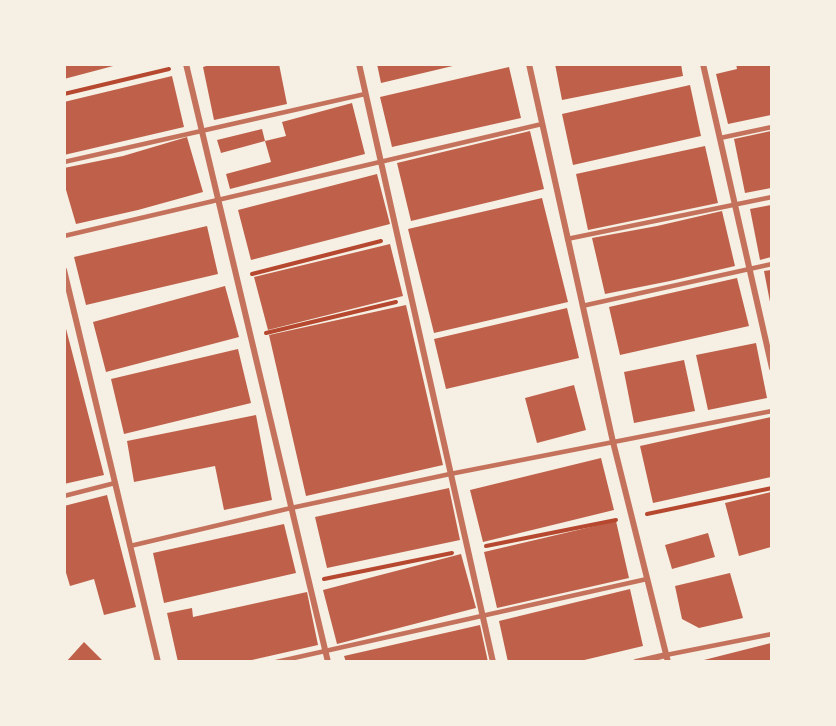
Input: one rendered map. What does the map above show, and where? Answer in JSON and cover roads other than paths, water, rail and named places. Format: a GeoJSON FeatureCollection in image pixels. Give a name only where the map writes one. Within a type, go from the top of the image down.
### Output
{"type":"FeatureCollection","features":[{"type":"Feature","properties":{"kind":"street"},"geometry":{"type":"LineString","coordinates":[[359,64],[493,662]]}},
{"type":"Feature","properties":{"kind":"street"},"geometry":{"type":"LineString","coordinates":[[529,64],[613,442],[667,658],[636,662]]}},
{"type":"Feature","properties":{"kind":"street"},"geometry":{"type":"LineString","coordinates":[[703,64],[749,269],[768,339],[771,368]]}},
{"type":"Feature","properties":{"kind":"street"},"geometry":{"type":"LineString","coordinates":[[186,65],[328,662]]}},
{"type":"Feature","properties":{"kind":"street"},"geometry":{"type":"LineString","coordinates":[[64,270],[158,662]]}},
{"type":"Feature","properties":{"kind":"lane"},"geometry":{"type":"LineString","coordinates":[[64,162],[365,94]]}},
{"type":"Feature","properties":{"kind":"lane"},"geometry":{"type":"LineString","coordinates":[[64,236],[542,124]]}},
{"type":"Feature","properties":{"kind":"lane"},"geometry":{"type":"LineString","coordinates":[[720,138],[771,127]]}},
{"type":"Feature","properties":{"kind":"lane"},"geometry":{"type":"LineString","coordinates":[[567,238],[771,197]]}},
{"type":"Feature","properties":{"kind":"lane"},"geometry":{"type":"LineString","coordinates":[[582,306],[771,264]]}},
{"type":"Feature","properties":{"kind":"lane"},"geometry":{"type":"LineString","coordinates":[[130,546],[450,474],[771,411]]}},
{"type":"Feature","properties":{"kind":"lane"},"geometry":{"type":"LineString","coordinates":[[64,496],[116,483]]}},
{"type":"Feature","properties":{"kind":"lane"},"geometry":{"type":"LineString","coordinates":[[276,662],[647,579]]}},
{"type":"Feature","properties":{"kind":"lane"},"geometry":{"type":"LineString","coordinates":[[667,658],[771,634]]}}]}
